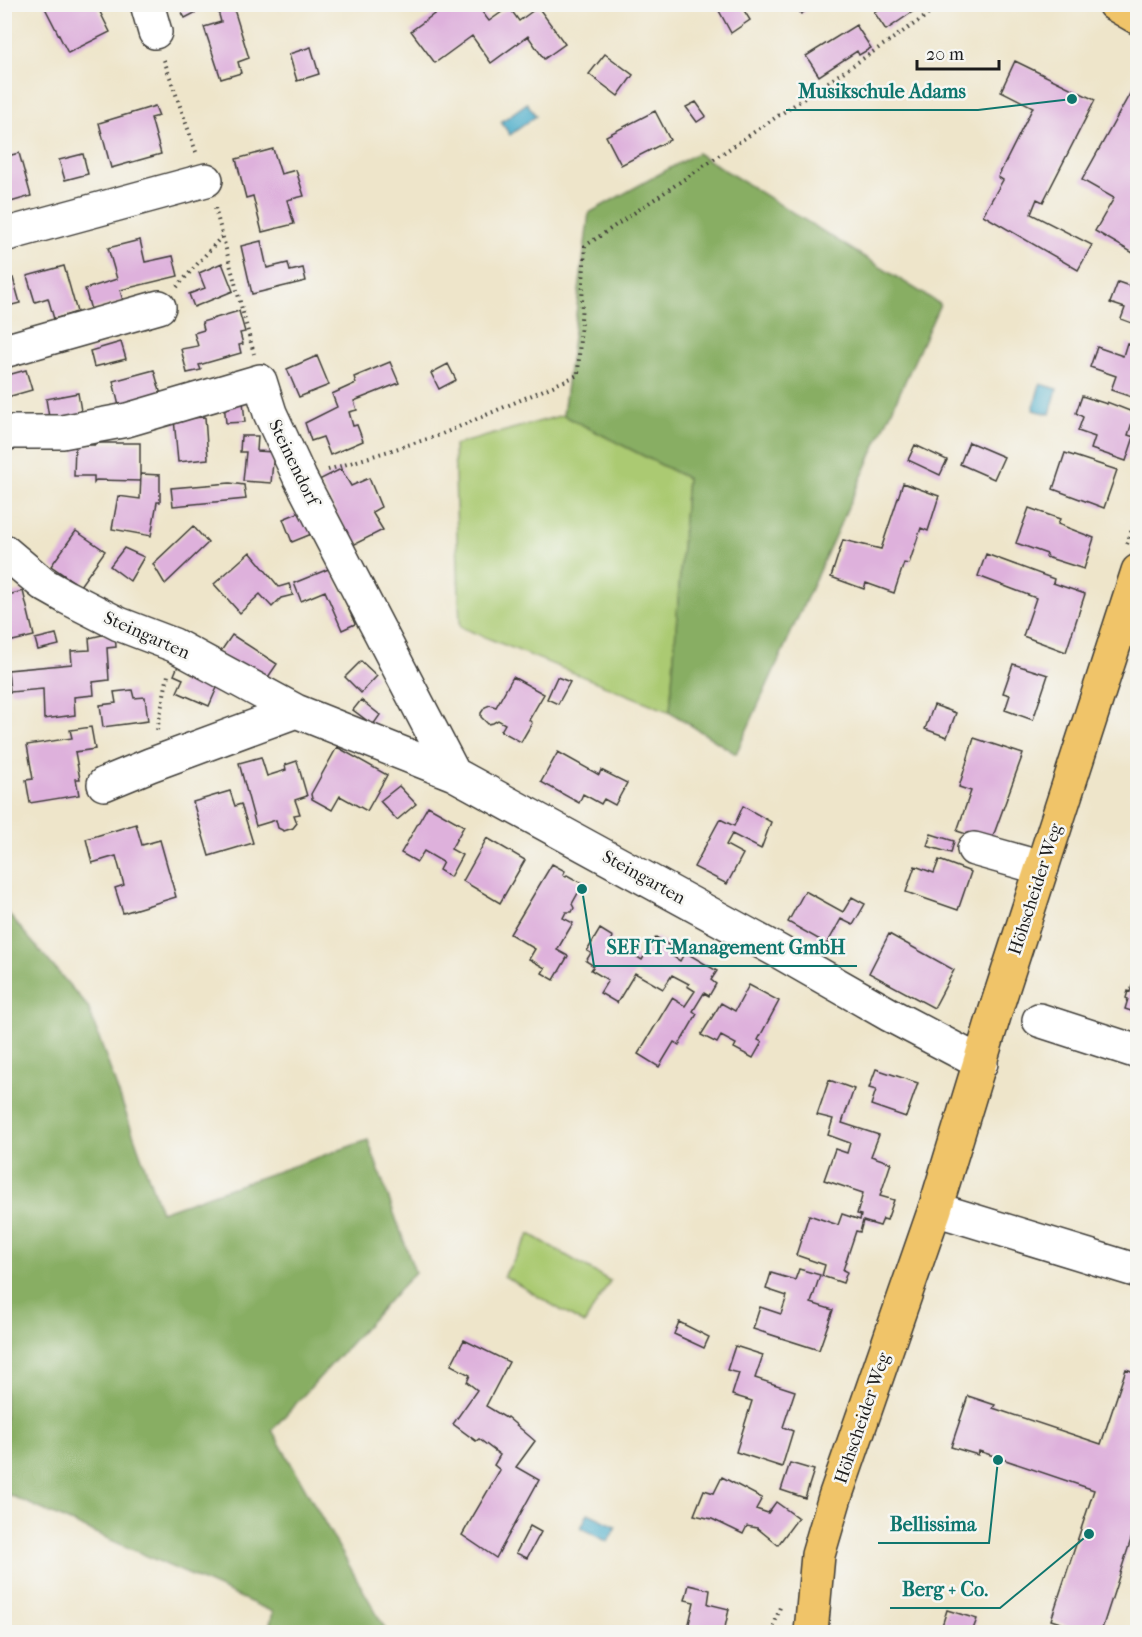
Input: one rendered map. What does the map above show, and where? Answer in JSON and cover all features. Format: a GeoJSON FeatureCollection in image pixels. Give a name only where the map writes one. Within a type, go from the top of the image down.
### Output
{"type":"FeatureCollection","features":[{"type":"Feature","properties":{"kind":"main road"},"geometry":{"type":"LineString","coordinates":[[1114,4],[1137,18]]}},
{"type":"Feature","properties":{"kind":"main road","name":"Höhscheider Weg"},"geometry":{"type":"LineString","coordinates":[[811,1632],[816,1564],[823,1535],[855,1436],[935,1209],[998,1003],[1137,571]]}},
{"type":"Feature","properties":{"kind":"street"},"geometry":{"type":"LineString","coordinates":[[4,235],[206,180]]}},
{"type":"Feature","properties":{"kind":"street"},"geometry":{"type":"LineString","coordinates":[[4,351],[159,307]]}},
{"type":"Feature","properties":{"kind":"street","name":"Steinendorf"},"geometry":{"type":"LineString","coordinates":[[260,381],[270,413],[300,478],[454,774]]}},
{"type":"Feature","properties":{"kind":"street"},"geometry":{"type":"LineString","coordinates":[[4,435],[11,432],[62,432],[127,420],[260,381]]}},
{"type":"Feature","properties":{"kind":"street","name":"Steingarten"},"geometry":{"type":"LineString","coordinates":[[4,551],[43,584],[66,597],[119,624],[174,645],[296,711],[454,774],[981,1063]]}},
{"type":"Feature","properties":{"kind":"street"},"geometry":{"type":"LineString","coordinates":[[104,784],[296,711]]}},
{"type":"Feature","properties":{"kind":"street"},"geometry":{"type":"LineString","coordinates":[[974,849],[1042,868]]}},
{"type":"Feature","properties":{"kind":"street"},"geometry":{"type":"LineString","coordinates":[[1039,1020],[1137,1052]]}},
{"type":"Feature","properties":{"kind":"street"},"geometry":{"type":"LineString","coordinates":[[935,1209],[1137,1271]]}},
{"type":"Feature","properties":{"kind":"path"},"geometry":{"type":"LineString","coordinates":[[300,478],[440,435],[578,375],[585,246],[944,4]]}},
{"type":"Feature","properties":{"kind":"path"},"geometry":{"type":"LineString","coordinates":[[151,18],[223,235],[260,381]]}},
{"type":"Feature","properties":{"kind":"path"},"geometry":{"type":"LineString","coordinates":[[159,307],[223,235]]}},
{"type":"Feature","properties":{"kind":"path"},"geometry":{"type":"LineString","coordinates":[[150,765],[174,645]]}},
{"type":"Feature","properties":{"kind":"green space"},"geometry":{"type":"Polygon","coordinates":[[[697,153],[940,304],[736,754],[670,712],[687,478],[563,415],[589,213],[697,153]]]}},
{"type":"Feature","properties":{"kind":"green space"},"geometry":{"type":"Polygon","coordinates":[[[563,415],[687,478],[670,712],[460,627],[454,445],[563,415]]]}},
{"type":"Feature","properties":{"kind":"green space"},"geometry":{"type":"Polygon","coordinates":[[[5,910],[88,1007],[161,1212],[368,1140],[415,1272],[272,1430],[387,1632],[268,1632],[273,1612],[5,1493],[5,910]]]}},
{"type":"Feature","properties":{"kind":"green space"},"geometry":{"type":"Polygon","coordinates":[[[530,1234],[610,1281],[584,1324],[504,1276],[530,1234]]]}},
{"type":"Feature","properties":{"kind":"water"},"geometry":{"type":"Polygon","coordinates":[[[527,103],[536,116],[510,135],[501,122],[527,103]]]}},
{"type":"Feature","properties":{"kind":"water"},"geometry":{"type":"Polygon","coordinates":[[[1040,384],[1057,389],[1050,414],[1033,410],[1040,384]]]}},
{"type":"Feature","properties":{"kind":"water"},"geometry":{"type":"Polygon","coordinates":[[[588,1513],[616,1526],[608,1542],[581,1528],[588,1513]]]}},
{"type":"Feature","properties":{"kind":"building"},"geometry":{"type":"Polygon","coordinates":[[[43,4],[96,4],[110,32],[68,53],[43,4]]]}},
{"type":"Feature","properties":{"kind":"building"},"geometry":{"type":"Polygon","coordinates":[[[184,4],[212,4],[185,18],[179,7],[184,4]]]}},
{"type":"Feature","properties":{"kind":"building"},"geometry":{"type":"Polygon","coordinates":[[[448,4],[476,4],[489,21],[509,7],[519,21],[538,7],[565,44],[544,59],[528,36],[491,63],[472,36],[435,63],[411,31],[448,4]]]}},
{"type":"Feature","properties":{"kind":"building"},"geometry":{"type":"Polygon","coordinates":[[[721,4],[740,4],[750,20],[731,33],[717,7],[721,4]]]}},
{"type":"Feature","properties":{"kind":"building"},"geometry":{"type":"Polygon","coordinates":[[[795,4],[816,4],[801,14],[795,4]]]}},
{"type":"Feature","properties":{"kind":"building"},"geometry":{"type":"Polygon","coordinates":[[[886,4],[924,4],[886,30],[874,12],[886,4]]]}},
{"type":"Feature","properties":{"kind":"building"},"geometry":{"type":"Polygon","coordinates":[[[233,6],[249,58],[238,62],[241,73],[221,79],[204,27],[221,22],[218,11],[233,6]]]}},
{"type":"Feature","properties":{"kind":"building"},"geometry":{"type":"Polygon","coordinates":[[[856,25],[871,48],[859,55],[857,51],[819,76],[806,56],[856,25]]]}},
{"type":"Feature","properties":{"kind":"building"},"geometry":{"type":"Polygon","coordinates":[[[311,47],[319,74],[297,81],[289,54],[311,47]]]}},
{"type":"Feature","properties":{"kind":"building"},"geometry":{"type":"Polygon","coordinates":[[[605,54],[633,75],[618,96],[589,74],[605,54]]]}},
{"type":"Feature","properties":{"kind":"building"},"geometry":{"type":"Polygon","coordinates":[[[1015,61],[1095,100],[1043,202],[1037,199],[1031,214],[1092,245],[1078,270],[983,215],[1003,180],[998,177],[1033,107],[1001,91],[1015,61]]]}},
{"type":"Feature","properties":{"kind":"building"},"geometry":{"type":"Polygon","coordinates":[[[1137,81],[1137,246],[1133,253],[1095,231],[1114,198],[1082,180],[1137,81]]]}},
{"type":"Feature","properties":{"kind":"building"},"geometry":{"type":"Polygon","coordinates":[[[696,102],[706,116],[697,122],[686,107],[696,102]]]}},
{"type":"Feature","properties":{"kind":"building"},"geometry":{"type":"Polygon","coordinates":[[[155,106],[159,116],[151,118],[161,154],[111,168],[99,123],[155,106]]]}},
{"type":"Feature","properties":{"kind":"building"},"geometry":{"type":"Polygon","coordinates":[[[655,111],[670,140],[621,165],[606,136],[655,111]]]}},
{"type":"Feature","properties":{"kind":"building"},"geometry":{"type":"Polygon","coordinates":[[[273,149],[281,174],[296,170],[304,196],[287,200],[294,224],[262,232],[253,196],[246,198],[236,159],[273,149]]]}},
{"type":"Feature","properties":{"kind":"building"},"geometry":{"type":"Polygon","coordinates":[[[19,153],[31,196],[4,204],[4,157],[19,153]]]}},
{"type":"Feature","properties":{"kind":"building"},"geometry":{"type":"Polygon","coordinates":[[[83,154],[88,174],[65,180],[59,160],[83,154]]]}},
{"type":"Feature","properties":{"kind":"building"},"geometry":{"type":"Polygon","coordinates":[[[140,240],[145,262],[173,256],[178,276],[120,290],[123,301],[91,310],[85,289],[117,279],[108,248],[140,240]]]}},
{"type":"Feature","properties":{"kind":"building"},"geometry":{"type":"Polygon","coordinates":[[[261,241],[267,268],[288,263],[290,271],[303,268],[306,281],[252,294],[241,246],[261,241]]]}},
{"type":"Feature","properties":{"kind":"building"},"geometry":{"type":"Polygon","coordinates":[[[222,263],[233,291],[194,307],[189,294],[205,288],[199,273],[222,263]]]}},
{"type":"Feature","properties":{"kind":"building"},"geometry":{"type":"Polygon","coordinates":[[[64,266],[77,312],[54,319],[48,298],[35,302],[27,276],[64,266]]]}},
{"type":"Feature","properties":{"kind":"building"},"geometry":{"type":"Polygon","coordinates":[[[13,278],[20,303],[4,307],[4,280],[13,278]]]}},
{"type":"Feature","properties":{"kind":"building"},"geometry":{"type":"Polygon","coordinates":[[[1137,281],[1137,325],[1121,319],[1125,308],[1110,303],[1118,282],[1135,288],[1137,281]]]}},
{"type":"Feature","properties":{"kind":"building"},"geometry":{"type":"Polygon","coordinates":[[[239,311],[245,332],[240,333],[243,344],[239,345],[241,353],[199,365],[201,370],[187,373],[181,349],[198,346],[194,333],[204,330],[202,322],[239,311]]]}},
{"type":"Feature","properties":{"kind":"building"},"geometry":{"type":"Polygon","coordinates":[[[121,342],[126,359],[94,367],[90,351],[121,342]]]}},
{"type":"Feature","properties":{"kind":"building"},"geometry":{"type":"Polygon","coordinates":[[[1127,343],[1137,347],[1137,399],[1111,390],[1116,376],[1090,367],[1097,347],[1123,356],[1127,343]]]}},
{"type":"Feature","properties":{"kind":"building"},"geometry":{"type":"Polygon","coordinates":[[[317,356],[329,385],[299,397],[287,369],[317,356]]]}},
{"type":"Feature","properties":{"kind":"building"},"geometry":{"type":"Polygon","coordinates":[[[390,362],[399,383],[354,401],[357,410],[349,412],[353,426],[357,425],[363,441],[330,455],[323,437],[311,441],[305,423],[337,407],[332,394],[356,383],[354,377],[390,362]]]}},
{"type":"Feature","properties":{"kind":"building"},"geometry":{"type":"Polygon","coordinates":[[[448,364],[456,380],[439,389],[431,373],[448,364]]]}},
{"type":"Feature","properties":{"kind":"building"},"geometry":{"type":"Polygon","coordinates":[[[26,370],[32,390],[4,398],[4,376],[26,370]]]}},
{"type":"Feature","properties":{"kind":"building"},"geometry":{"type":"Polygon","coordinates":[[[154,370],[161,395],[119,406],[113,381],[154,370]]]}},
{"type":"Feature","properties":{"kind":"building"},"geometry":{"type":"Polygon","coordinates":[[[78,393],[82,417],[50,423],[46,399],[78,393]]]}},
{"type":"Feature","properties":{"kind":"building"},"geometry":{"type":"Polygon","coordinates":[[[1082,396],[1107,404],[1107,402],[1135,413],[1128,435],[1134,437],[1126,461],[1091,449],[1095,437],[1078,431],[1083,417],[1076,413],[1082,396]]]}},
{"type":"Feature","properties":{"kind":"building"},"geometry":{"type":"Polygon","coordinates":[[[243,401],[245,422],[226,423],[224,403],[243,401]]]}},
{"type":"Feature","properties":{"kind":"building"},"geometry":{"type":"Polygon","coordinates":[[[205,417],[208,459],[178,462],[174,419],[205,417]]]}},
{"type":"Feature","properties":{"kind":"building"},"geometry":{"type":"Polygon","coordinates":[[[241,436],[258,436],[257,451],[274,452],[271,483],[243,481],[246,452],[240,452],[241,436]]]}},
{"type":"Feature","properties":{"kind":"building"},"geometry":{"type":"Polygon","coordinates":[[[969,442],[1004,457],[994,479],[960,464],[969,442]]]}},
{"type":"Feature","properties":{"kind":"building"},"geometry":{"type":"Polygon","coordinates":[[[94,443],[140,443],[140,481],[96,480],[94,483],[94,476],[74,476],[75,445],[95,445],[94,443]]]}},
{"type":"Feature","properties":{"kind":"building"},"geometry":{"type":"Polygon","coordinates":[[[915,445],[947,460],[940,475],[908,460],[915,445]]]}},
{"type":"Feature","properties":{"kind":"building"},"geometry":{"type":"Polygon","coordinates":[[[1065,453],[1117,470],[1104,508],[1053,489],[1065,453]]]}},
{"type":"Feature","properties":{"kind":"building"},"geometry":{"type":"Polygon","coordinates":[[[341,469],[351,486],[369,478],[381,507],[372,512],[383,530],[353,545],[319,480],[341,469]]]}},
{"type":"Feature","properties":{"kind":"building"},"geometry":{"type":"Polygon","coordinates":[[[141,474],[160,475],[160,502],[157,502],[151,536],[112,529],[118,496],[140,499],[141,474]]]}},
{"type":"Feature","properties":{"kind":"building"},"geometry":{"type":"Polygon","coordinates":[[[230,483],[244,485],[246,499],[173,506],[171,488],[230,483]]]}},
{"type":"Feature","properties":{"kind":"building"},"geometry":{"type":"Polygon","coordinates":[[[903,483],[939,496],[928,531],[921,528],[909,564],[904,563],[894,593],[866,583],[864,589],[831,577],[843,540],[881,549],[903,483]]]}},
{"type":"Feature","properties":{"kind":"building"},"geometry":{"type":"Polygon","coordinates":[[[1029,508],[1060,519],[1058,524],[1094,538],[1084,569],[1046,557],[1047,554],[1016,543],[1029,508]]]}},
{"type":"Feature","properties":{"kind":"building"},"geometry":{"type":"Polygon","coordinates":[[[305,510],[314,533],[292,542],[283,519],[305,510]]]}},
{"type":"Feature","properties":{"kind":"building"},"geometry":{"type":"Polygon","coordinates":[[[193,526],[208,543],[165,584],[153,564],[193,526]]]}},
{"type":"Feature","properties":{"kind":"building"},"geometry":{"type":"Polygon","coordinates":[[[76,531],[105,551],[80,586],[51,566],[76,531]]]}},
{"type":"Feature","properties":{"kind":"building"},"geometry":{"type":"Polygon","coordinates":[[[124,548],[144,557],[130,581],[110,566],[124,548]]]}},
{"type":"Feature","properties":{"kind":"building"},"geometry":{"type":"Polygon","coordinates":[[[250,552],[279,587],[289,584],[293,595],[281,598],[272,607],[260,594],[240,613],[214,584],[250,552]]]}},
{"type":"Feature","properties":{"kind":"building"},"geometry":{"type":"Polygon","coordinates":[[[986,554],[1054,579],[1053,583],[1085,594],[1066,652],[1023,636],[1036,598],[978,576],[986,554]]]}},
{"type":"Feature","properties":{"kind":"building"},"geometry":{"type":"Polygon","coordinates":[[[331,568],[355,624],[342,630],[325,591],[301,601],[294,583],[331,568]]]}},
{"type":"Feature","properties":{"kind":"building"},"geometry":{"type":"Polygon","coordinates":[[[23,591],[34,636],[4,643],[4,596],[23,591]]]}},
{"type":"Feature","properties":{"kind":"building"},"geometry":{"type":"Polygon","coordinates":[[[115,632],[116,647],[107,648],[109,680],[93,682],[94,695],[74,697],[75,715],[44,719],[43,689],[10,692],[8,670],[72,664],[71,651],[90,650],[89,638],[115,632]]]}},
{"type":"Feature","properties":{"kind":"building"},"geometry":{"type":"Polygon","coordinates":[[[56,634],[59,645],[38,650],[35,639],[56,634]]]}},
{"type":"Feature","properties":{"kind":"building"},"geometry":{"type":"Polygon","coordinates":[[[232,635],[277,664],[264,683],[219,654],[232,635]]]}},
{"type":"Feature","properties":{"kind":"building"},"geometry":{"type":"Polygon","coordinates":[[[182,656],[223,674],[209,706],[177,692],[183,679],[174,675],[182,656]]]}},
{"type":"Feature","properties":{"kind":"building"},"geometry":{"type":"Polygon","coordinates":[[[361,661],[377,676],[361,693],[345,677],[361,661]]]}},
{"type":"Feature","properties":{"kind":"building"},"geometry":{"type":"Polygon","coordinates":[[[1013,664],[1048,675],[1033,720],[1005,710],[1010,695],[1003,693],[1013,664]]]}},
{"type":"Feature","properties":{"kind":"building"},"geometry":{"type":"Polygon","coordinates":[[[513,677],[544,694],[529,720],[532,723],[521,742],[501,731],[505,724],[498,720],[488,724],[481,717],[485,707],[490,705],[496,707],[513,677]]]}},
{"type":"Feature","properties":{"kind":"building"},"geometry":{"type":"Polygon","coordinates":[[[557,677],[570,682],[558,704],[547,699],[557,677]]]}},
{"type":"Feature","properties":{"kind":"building"},"geometry":{"type":"Polygon","coordinates":[[[132,690],[134,698],[145,697],[148,721],[103,727],[100,705],[116,703],[114,692],[132,690]]]}},
{"type":"Feature","properties":{"kind":"building"},"geometry":{"type":"Polygon","coordinates":[[[361,700],[380,715],[373,725],[353,710],[361,700]]]}},
{"type":"Feature","properties":{"kind":"building"},"geometry":{"type":"Polygon","coordinates":[[[934,705],[956,713],[947,737],[925,729],[934,705]]]}},
{"type":"Feature","properties":{"kind":"building"},"geometry":{"type":"Polygon","coordinates":[[[91,727],[95,749],[75,752],[80,779],[76,779],[79,795],[30,803],[26,780],[33,779],[27,745],[72,738],[70,730],[91,727]]]}},
{"type":"Feature","properties":{"kind":"building"},"geometry":{"type":"Polygon","coordinates":[[[974,738],[1023,754],[991,842],[957,831],[971,791],[959,787],[974,738]]]}},
{"type":"Feature","properties":{"kind":"building"},"geometry":{"type":"Polygon","coordinates":[[[337,747],[387,775],[367,811],[340,796],[332,810],[312,799],[311,794],[337,747]]]}},
{"type":"Feature","properties":{"kind":"building"},"geometry":{"type":"Polygon","coordinates":[[[558,752],[599,775],[601,770],[627,783],[615,805],[604,799],[601,804],[583,794],[579,803],[541,782],[558,752]]]}},
{"type":"Feature","properties":{"kind":"building"},"geometry":{"type":"Polygon","coordinates":[[[261,757],[267,776],[286,770],[285,765],[297,761],[307,796],[295,800],[300,814],[294,815],[297,823],[293,828],[284,831],[278,828],[276,820],[256,826],[239,763],[261,757]]]}},
{"type":"Feature","properties":{"kind":"building"},"geometry":{"type":"Polygon","coordinates":[[[399,786],[416,804],[397,820],[380,801],[399,786]]]}},
{"type":"Feature","properties":{"kind":"building"},"geometry":{"type":"Polygon","coordinates":[[[230,791],[235,806],[241,804],[253,843],[209,856],[193,802],[230,791]]]}},
{"type":"Feature","properties":{"kind":"building"},"geometry":{"type":"Polygon","coordinates":[[[428,806],[464,826],[451,849],[462,855],[450,877],[439,870],[443,862],[424,851],[417,862],[401,853],[428,806]]]}},
{"type":"Feature","properties":{"kind":"building"},"geometry":{"type":"Polygon","coordinates":[[[743,806],[771,822],[761,849],[732,834],[726,845],[743,854],[727,884],[694,867],[720,819],[734,826],[743,806]]]}},
{"type":"Feature","properties":{"kind":"building"},"geometry":{"type":"Polygon","coordinates":[[[136,824],[142,845],[160,840],[176,897],[123,913],[115,888],[124,885],[116,856],[92,863],[86,839],[136,824]]]}},
{"type":"Feature","properties":{"kind":"building"},"geometry":{"type":"Polygon","coordinates":[[[931,834],[954,841],[951,853],[927,846],[931,834]]]}},
{"type":"Feature","properties":{"kind":"building"},"geometry":{"type":"Polygon","coordinates":[[[487,838],[525,860],[500,903],[463,881],[487,838]]]}},
{"type":"Feature","properties":{"kind":"building"},"geometry":{"type":"Polygon","coordinates":[[[939,860],[971,872],[958,910],[906,892],[915,866],[934,873],[939,860]]]}},
{"type":"Feature","properties":{"kind":"building"},"geometry":{"type":"Polygon","coordinates":[[[552,864],[565,871],[563,875],[566,877],[567,875],[583,884],[572,904],[574,908],[572,912],[566,912],[563,918],[573,923],[557,950],[568,956],[554,980],[542,973],[545,968],[529,959],[535,949],[510,934],[552,864]]]}},
{"type":"Feature","properties":{"kind":"building"},"geometry":{"type":"Polygon","coordinates":[[[805,891],[843,912],[852,897],[865,904],[853,925],[841,919],[827,944],[788,922],[805,891]]]}},
{"type":"Feature","properties":{"kind":"building"},"geometry":{"type":"Polygon","coordinates":[[[600,929],[613,937],[611,941],[642,960],[656,937],[673,948],[669,954],[680,961],[685,952],[717,971],[711,980],[716,984],[709,996],[704,993],[693,1011],[697,1014],[679,1045],[674,1042],[659,1067],[638,1054],[672,998],[685,1006],[695,991],[687,986],[689,984],[672,975],[663,989],[635,973],[617,1003],[600,993],[608,980],[591,970],[594,966],[586,961],[591,953],[587,951],[600,929]]]}},
{"type":"Feature","properties":{"kind":"building"},"geometry":{"type":"Polygon","coordinates":[[[889,934],[954,970],[934,1008],[869,973],[889,934]]]}},
{"type":"Feature","properties":{"kind":"building"},"geometry":{"type":"Polygon","coordinates":[[[1137,971],[1137,1013],[1125,1009],[1128,991],[1130,992],[1137,971]]]}},
{"type":"Feature","properties":{"kind":"building"},"geometry":{"type":"Polygon","coordinates":[[[749,985],[779,1001],[758,1040],[762,1042],[753,1058],[734,1048],[736,1044],[721,1036],[717,1043],[701,1035],[721,1003],[735,1011],[749,985]]]}},
{"type":"Feature","properties":{"kind":"building"},"geometry":{"type":"Polygon","coordinates":[[[876,1069],[918,1083],[906,1117],[871,1105],[876,1090],[869,1088],[876,1069]]]}},
{"type":"Feature","properties":{"kind":"building"},"geometry":{"type":"Polygon","coordinates":[[[829,1080],[854,1089],[842,1123],[879,1135],[871,1156],[891,1163],[880,1196],[894,1200],[887,1220],[883,1219],[880,1226],[863,1221],[860,1232],[856,1231],[843,1270],[847,1272],[843,1283],[822,1276],[825,1265],[796,1255],[809,1215],[838,1225],[842,1214],[860,1220],[861,1215],[857,1214],[863,1193],[824,1180],[835,1149],[847,1153],[850,1143],[828,1135],[833,1119],[817,1115],[829,1080]]]}},
{"type":"Feature","properties":{"kind":"building"},"geometry":{"type":"Polygon","coordinates":[[[799,1269],[820,1275],[811,1303],[833,1310],[819,1350],[753,1329],[760,1307],[781,1314],[787,1296],[766,1289],[771,1273],[795,1280],[799,1269]]]}},
{"type":"Feature","properties":{"kind":"building"},"geometry":{"type":"Polygon","coordinates":[[[679,1322],[709,1337],[704,1348],[674,1334],[679,1322]]]}},
{"type":"Feature","properties":{"kind":"building"},"geometry":{"type":"Polygon","coordinates":[[[464,1340],[509,1362],[486,1406],[507,1417],[535,1441],[516,1467],[539,1480],[496,1558],[462,1535],[500,1470],[494,1465],[500,1455],[453,1424],[477,1390],[467,1382],[470,1375],[451,1365],[464,1340]]]}},
{"type":"Feature","properties":{"kind":"building"},"geometry":{"type":"Polygon","coordinates":[[[735,1346],[763,1355],[755,1378],[795,1391],[783,1427],[793,1431],[782,1467],[736,1452],[752,1401],[732,1395],[739,1373],[727,1370],[735,1346]]]}},
{"type":"Feature","properties":{"kind":"building"},"geometry":{"type":"Polygon","coordinates":[[[1126,1369],[1137,1373],[1137,1521],[1101,1632],[1088,1632],[1051,1620],[1094,1490],[979,1451],[978,1455],[951,1447],[968,1396],[995,1405],[993,1408],[1101,1444],[1126,1369]]]}},
{"type":"Feature","properties":{"kind":"building"},"geometry":{"type":"Polygon","coordinates":[[[790,1463],[814,1470],[805,1498],[781,1490],[790,1463]]]}},
{"type":"Feature","properties":{"kind":"building"},"geometry":{"type":"Polygon","coordinates":[[[722,1477],[762,1498],[756,1509],[768,1513],[776,1502],[798,1518],[778,1545],[757,1528],[747,1526],[743,1534],[712,1519],[694,1515],[704,1490],[714,1493],[722,1477]]]}},
{"type":"Feature","properties":{"kind":"building"},"geometry":{"type":"Polygon","coordinates":[[[530,1526],[541,1532],[527,1558],[516,1553],[530,1526]]]}},
{"type":"Feature","properties":{"kind":"building"},"geometry":{"type":"Polygon","coordinates":[[[689,1585],[710,1590],[708,1604],[729,1609],[724,1632],[687,1632],[694,1602],[685,1600],[689,1585]]]}},
{"type":"Feature","properties":{"kind":"building"},"geometry":{"type":"Polygon","coordinates":[[[947,1610],[977,1619],[972,1632],[940,1632],[947,1610]]]}},
{"type":"Feature","properties":{"kind":"place","name":"Musikschule Adams"},"geometry":{"type":"Point","coordinates":[1072,99]}},
{"type":"Feature","properties":{"kind":"place","name":"SEF IT-Management GmbH"},"geometry":{"type":"Point","coordinates":[582,889]}},
{"type":"Feature","properties":{"kind":"place","name":"Bellissima"},"geometry":{"type":"Point","coordinates":[998,1460]}},
{"type":"Feature","properties":{"kind":"place","name":"Berg + Co."},"geometry":{"type":"Point","coordinates":[1089,1534]}}]}
